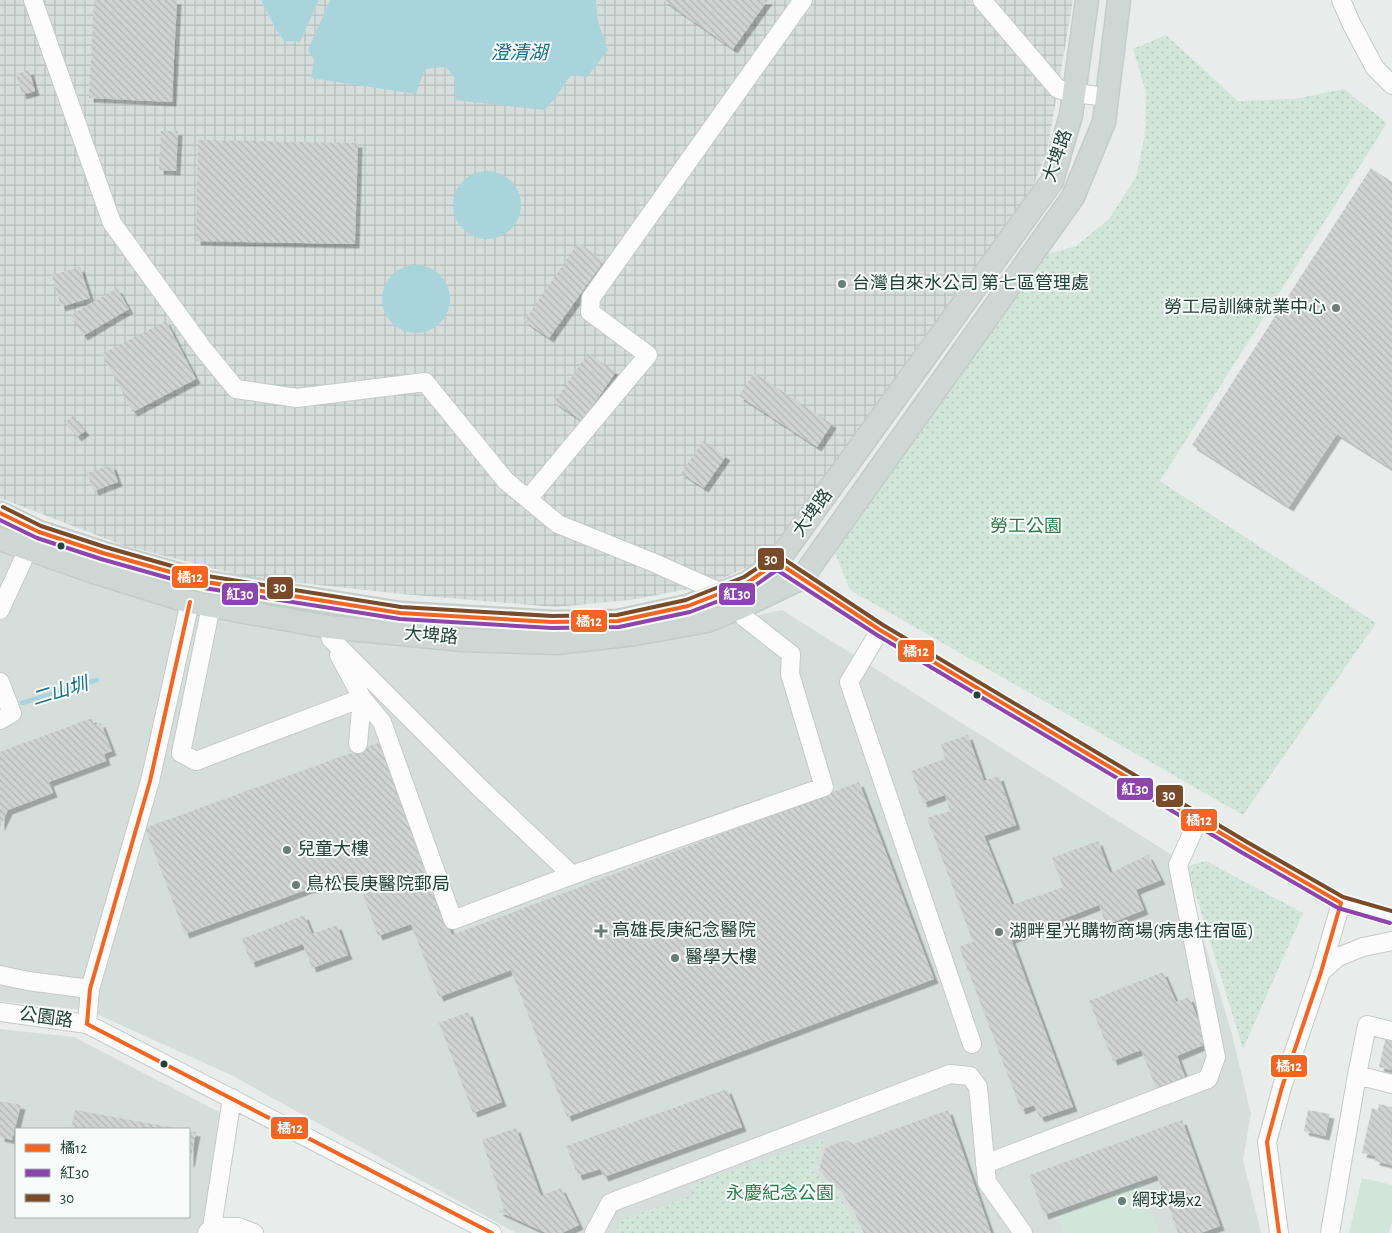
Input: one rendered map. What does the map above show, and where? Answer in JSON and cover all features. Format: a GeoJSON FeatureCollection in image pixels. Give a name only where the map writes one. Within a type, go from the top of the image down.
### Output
{"type":"FeatureCollection","features":[{"type":"Feature","properties":{"kind":"main road","name":"大埤路"},"geometry":{"type":"LineString","coordinates":[[0,513],[48,535],[102,553],[206,582],[400,613],[552,622],[618,621],[688,606],[747,583],[777,562],[1052,181],[1071,115],[1087,0]]}},
{"type":"Feature","properties":{"kind":"main road","name":"大埤路"},"geometry":{"type":"LineString","coordinates":[[1,543],[28,549],[200,604],[330,633],[463,640],[556,643],[635,634],[707,621],[802,578],[1073,197],[1104,122],[1119,0]]}},
{"type":"Feature","properties":{"kind":"street"},"geometry":{"type":"LineString","coordinates":[[33,0],[112,223],[204,350],[236,389],[297,398],[425,382],[506,481],[558,524],[722,593]]}},
{"type":"Feature","properties":{"kind":"street"},"geometry":{"type":"LineString","coordinates":[[528,499],[648,355],[590,312],[591,298],[803,0]]}},
{"type":"Feature","properties":{"kind":"street"},"geometry":{"type":"LineString","coordinates":[[982,0],[1058,89],[1107,97]]}},
{"type":"Feature","properties":{"kind":"street"},"geometry":{"type":"LineString","coordinates":[[1341,0],[1352,26],[1375,68],[1392,85]]}},
{"type":"Feature","properties":{"kind":"street"},"geometry":{"type":"LineString","coordinates":[[0,610],[28,549]]}},
{"type":"Feature","properties":{"kind":"street"},"geometry":{"type":"LineString","coordinates":[[777,562],[880,630],[1341,903],[1392,917]]}},
{"type":"Feature","properties":{"kind":"street"},"geometry":{"type":"LineString","coordinates":[[200,604],[181,753],[196,761],[362,698]]}},
{"type":"Feature","properties":{"kind":"street"},"geometry":{"type":"LineString","coordinates":[[86,1024],[90,989],[200,604]]}},
{"type":"Feature","properties":{"kind":"street"},"geometry":{"type":"LineString","coordinates":[[330,633],[362,698],[382,722],[454,920],[572,875],[824,787],[790,674],[791,654],[745,618],[739,608]]}},
{"type":"Feature","properties":{"kind":"street"},"geometry":{"type":"LineString","coordinates":[[880,630],[849,682],[972,1044]]}},
{"type":"Feature","properties":{"kind":"street"},"geometry":{"type":"LineString","coordinates":[[330,633],[478,786],[572,875]]}},
{"type":"Feature","properties":{"kind":"street"},"geometry":{"type":"LineString","coordinates":[[0,682],[12,713],[0,720]]}},
{"type":"Feature","properties":{"kind":"street"},"geometry":{"type":"LineString","coordinates":[[358,744],[362,698]]}},
{"type":"Feature","properties":{"kind":"street"},"geometry":{"type":"LineString","coordinates":[[985,1164],[1208,1079],[1216,1057],[1178,865],[1198,820]]}},
{"type":"Feature","properties":{"kind":"street"},"geometry":{"type":"LineString","coordinates":[[1279,1233],[1267,1142],[1282,1087],[1321,972],[1341,903]]}},
{"type":"Feature","properties":{"kind":"street"},"geometry":{"type":"LineString","coordinates":[[1321,972],[1338,957],[1363,947],[1392,941]]}},
{"type":"Feature","properties":{"kind":"street"},"geometry":{"type":"LineString","coordinates":[[0,975],[28,981],[90,989]]}},
{"type":"Feature","properties":{"kind":"street","name":"公園路"},"geometry":{"type":"LineString","coordinates":[[0,1012],[86,1024],[492,1233]]}},
{"type":"Feature","properties":{"kind":"street"},"geometry":{"type":"LineString","coordinates":[[1330,1233],[1367,1025],[1392,1031]]}},
{"type":"Feature","properties":{"kind":"street"},"geometry":{"type":"LineString","coordinates":[[594,1233],[610,1203],[950,1074],[970,1076],[978,1087],[987,1182],[1023,1233]]}},
{"type":"Feature","properties":{"kind":"street"},"geometry":{"type":"LineString","coordinates":[[1357,1076],[1392,1084]]}},
{"type":"Feature","properties":{"kind":"street"},"geometry":{"type":"LineString","coordinates":[[232,1098],[209,1230],[238,1227],[254,1233]]}},
{"type":"Feature","properties":{"kind":"shaded area"},"geometry":{"type":"Polygon","coordinates":[[[0,0],[261,0],[284,41],[300,42],[319,0],[330,0],[309,50],[315,59],[311,78],[447,67],[454,77],[557,96],[571,75],[608,50],[598,21],[596,0],[1073,0],[1047,152],[1031,191],[789,533],[755,564],[705,586],[630,600],[555,607],[401,594],[247,577],[125,546],[0,498],[0,0]]]}},
{"type":"Feature","properties":{"kind":"shaded area","name":"高雄長庚紀念醫院"},"geometry":{"type":"Polygon","coordinates":[[[0,545],[197,615],[331,639],[745,618],[782,610],[1180,860],[1232,1034],[1251,1114],[1243,1160],[1261,1233],[516,1233],[233,1076],[90,1011],[0,1001],[0,545]]]}},
{"type":"Feature","properties":{"kind":"shaded area"},"geometry":{"type":"Polygon","coordinates":[[[0,1029],[74,1037],[221,1113],[216,1167],[204,1224],[198,1233],[0,1233],[0,1029]]]}},
{"type":"Feature","properties":{"kind":"green space","name":"勞工公園"},"geometry":{"type":"Polygon","coordinates":[[[1166,35],[1238,101],[1294,99],[1344,89],[1387,123],[1160,481],[1376,623],[1243,815],[850,590],[835,553],[1048,254],[1076,246],[1109,219],[1136,177],[1145,134],[1146,93],[1133,49],[1166,35]]]}},
{"type":"Feature","properties":{"kind":"green space"},"geometry":{"type":"Polygon","coordinates":[[[1206,861],[1303,913],[1243,1049],[1187,866],[1206,861]]]}},
{"type":"Feature","properties":{"kind":"green space","name":"永慶紀念公園"},"geometry":{"type":"Polygon","coordinates":[[[824,1139],[813,1172],[834,1188],[860,1233],[615,1233],[623,1219],[692,1196],[689,1185],[824,1139]]]}},
{"type":"Feature","properties":{"kind":"green space"},"geometry":{"type":"Polygon","coordinates":[[[1362,1178],[1392,1185],[1392,1222],[1389,1233],[1349,1233],[1362,1178]]]}},
{"type":"Feature","properties":{"kind":"green space","name":"網球場x2"},"geometry":{"type":"Polygon","coordinates":[[[1140,1185],[1159,1233],[1063,1233],[1057,1217],[1140,1185]]]}},
{"type":"Feature","properties":{"kind":"water"},"geometry":{"type":"Polygon","coordinates":[[[261,0],[319,0],[300,42],[284,41],[261,0]]]}},
{"type":"Feature","properties":{"kind":"water","name":"澄清湖"},"geometry":{"type":"Polygon","coordinates":[[[330,0],[596,0],[598,21],[608,50],[587,77],[571,75],[545,110],[455,100],[454,77],[446,67],[425,69],[416,94],[311,78],[314,59],[308,50],[330,0]]]}},
{"type":"Feature","properties":{"kind":"water"},"geometry":{"type":"Polygon","coordinates":[[[480,171],[494,171],[506,176],[516,186],[521,198],[521,212],[516,224],[506,234],[494,239],[480,239],[468,234],[458,224],[453,212],[453,198],[458,186],[468,176],[480,171]]]}},
{"type":"Feature","properties":{"kind":"water"},"geometry":{"type":"Polygon","coordinates":[[[409,265],[423,265],[435,270],[445,280],[450,292],[450,306],[445,318],[435,328],[423,333],[409,333],[397,328],[387,318],[382,306],[382,292],[387,280],[397,270],[409,265]]]}},
{"type":"Feature","properties":{"kind":"building"},"geometry":{"type":"Polygon","coordinates":[[[94,0],[177,0],[172,102],[89,98],[94,0]]]}},
{"type":"Feature","properties":{"kind":"building"},"geometry":{"type":"Polygon","coordinates":[[[663,0],[768,0],[733,49],[663,0]]]}},
{"type":"Feature","properties":{"kind":"building"},"geometry":{"type":"Polygon","coordinates":[[[29,70],[35,91],[22,95],[16,74],[29,70]]]}},
{"type":"Feature","properties":{"kind":"building"},"geometry":{"type":"Polygon","coordinates":[[[161,131],[178,131],[176,171],[159,170],[161,131]]]}},
{"type":"Feature","properties":{"kind":"building"},"geometry":{"type":"Polygon","coordinates":[[[198,140],[358,143],[355,244],[196,241],[198,140]]]}},
{"type":"Feature","properties":{"kind":"building","name":"勞工局訓練就業中心"},"geometry":{"type":"Polygon","coordinates":[[[1371,168],[1392,182],[1392,469],[1337,434],[1289,507],[1192,445],[1371,168]]]}},
{"type":"Feature","properties":{"kind":"building"},"geometry":{"type":"Polygon","coordinates":[[[578,243],[604,261],[549,338],[524,321],[578,243]]]}},
{"type":"Feature","properties":{"kind":"building"},"geometry":{"type":"Polygon","coordinates":[[[80,267],[90,298],[61,307],[52,275],[80,267]]]}},
{"type":"Feature","properties":{"kind":"building"},"geometry":{"type":"Polygon","coordinates":[[[117,288],[129,309],[83,336],[71,315],[117,288]]]}},
{"type":"Feature","properties":{"kind":"building"},"geometry":{"type":"Polygon","coordinates":[[[166,321],[196,379],[133,412],[102,354],[166,321]]]}},
{"type":"Feature","properties":{"kind":"building"},"geometry":{"type":"Polygon","coordinates":[[[588,353],[616,372],[582,421],[554,402],[588,353]]]}},
{"type":"Feature","properties":{"kind":"building"},"geometry":{"type":"Polygon","coordinates":[[[754,373],[832,424],[817,447],[739,396],[754,373]]]}},
{"type":"Feature","properties":{"kind":"building"},"geometry":{"type":"Polygon","coordinates":[[[73,416],[85,431],[77,437],[65,422],[73,416]]]}},
{"type":"Feature","properties":{"kind":"building"},"geometry":{"type":"Polygon","coordinates":[[[703,441],[726,456],[704,488],[681,473],[703,441]]]}},
{"type":"Feature","properties":{"kind":"building"},"geometry":{"type":"Polygon","coordinates":[[[112,465],[118,482],[94,491],[87,473],[112,465]]]}},
{"type":"Feature","properties":{"kind":"building"},"geometry":{"type":"Polygon","coordinates":[[[92,718],[94,725],[101,723],[112,751],[104,754],[106,761],[49,782],[53,793],[8,810],[0,827],[0,752],[92,718]]]}},
{"type":"Feature","properties":{"kind":"building","name":"湖畔星光購物商場(病患住宿區)"},"geometry":{"type":"Polygon","coordinates":[[[968,735],[984,781],[999,776],[1016,825],[984,836],[1012,905],[1063,887],[1052,858],[1098,841],[1110,873],[1148,855],[1161,880],[1136,890],[1144,910],[1106,925],[1099,905],[1011,939],[1073,1107],[1040,1118],[1034,1105],[1021,1110],[959,947],[973,942],[927,818],[950,811],[945,795],[923,803],[911,771],[945,759],[941,744],[968,735]]]}},
{"type":"Feature","properties":{"kind":"building","name":"醫學大樓"},"geometry":{"type":"Polygon","coordinates":[[[381,742],[452,935],[859,782],[934,979],[567,1117],[511,970],[439,997],[411,924],[378,936],[355,872],[185,934],[145,828],[381,742]]]}},
{"type":"Feature","properties":{"kind":"building"},"geometry":{"type":"Polygon","coordinates":[[[304,915],[312,934],[337,925],[348,955],[312,968],[303,944],[251,963],[242,939],[304,915]]]}},
{"type":"Feature","properties":{"kind":"building"},"geometry":{"type":"Polygon","coordinates":[[[1163,972],[1176,1002],[1189,997],[1208,1043],[1177,1056],[1185,1077],[1156,1088],[1141,1050],[1113,1061],[1089,1001],[1163,972]]]}},
{"type":"Feature","properties":{"kind":"building"},"geometry":{"type":"Polygon","coordinates":[[[468,1012],[502,1102],[473,1113],[439,1023],[468,1012]]]}},
{"type":"Feature","properties":{"kind":"building"},"geometry":{"type":"Polygon","coordinates":[[[1386,1036],[1392,1038],[1392,1070],[1379,1067],[1386,1036]]]}},
{"type":"Feature","properties":{"kind":"building"},"geometry":{"type":"Polygon","coordinates":[[[727,1089],[742,1127],[604,1177],[600,1169],[578,1176],[566,1146],[727,1089]]]}},
{"type":"Feature","properties":{"kind":"building"},"geometry":{"type":"Polygon","coordinates":[[[0,1101],[21,1105],[12,1140],[0,1137],[0,1101]]]}},
{"type":"Feature","properties":{"kind":"building"},"geometry":{"type":"Polygon","coordinates":[[[1379,1104],[1392,1107],[1392,1165],[1375,1161],[1376,1156],[1362,1153],[1372,1108],[1378,1110],[1379,1104]]]}},
{"type":"Feature","properties":{"kind":"building"},"geometry":{"type":"Polygon","coordinates":[[[75,1110],[175,1128],[71,1128],[75,1110]]]}},
{"type":"Feature","properties":{"kind":"building"},"geometry":{"type":"Polygon","coordinates":[[[948,1110],[991,1233],[864,1233],[854,1211],[839,1188],[819,1170],[825,1148],[846,1140],[853,1144],[948,1110]]]}},
{"type":"Feature","properties":{"kind":"building"},"geometry":{"type":"Polygon","coordinates":[[[1308,1110],[1330,1114],[1325,1136],[1304,1131],[1308,1110]]]}},
{"type":"Feature","properties":{"kind":"building"},"geometry":{"type":"Polygon","coordinates":[[[1182,1120],[1220,1226],[1201,1233],[1178,1233],[1157,1175],[1044,1215],[1029,1175],[1182,1120]]]}},
{"type":"Feature","properties":{"kind":"building"},"geometry":{"type":"Polygon","coordinates":[[[516,1128],[541,1196],[561,1188],[579,1225],[562,1233],[546,1233],[498,1211],[504,1209],[482,1140],[516,1128]]]}},
{"type":"Feature","properties":{"kind":"building"},"geometry":{"type":"Polygon","coordinates":[[[190,1131],[196,1132],[190,1163],[190,1131]]]}},
{"type":"Feature","properties":{"kind":"waterway","name":"二山圳"},"geometry":{"type":"LineString","coordinates":[[22,703],[97,680]]}},
{"type":"Feature","properties":{"kind":"transit line","name":"30"},"geometry":{"type":"LineString","coordinates":[[3,507],[41,526],[105,547],[207,576],[401,607],[552,616],[617,615],[686,600],[744,577],[774,557],[779,556],[883,625],[1247,842],[1343,897],[1392,911]]}},
{"type":"Feature","properties":{"kind":"transit line","name":"橘12"},"geometry":{"type":"LineString","coordinates":[[0,513],[39,532],[103,553],[206,582],[400,613],[552,622],[618,621],[688,606],[747,583],[777,562]]}},
{"type":"Feature","properties":{"kind":"transit line","name":"紅30"},"geometry":{"type":"LineString","coordinates":[[0,520],[37,538],[101,559],[204,588],[400,619],[552,628],[619,627],[690,612],[750,589],[777,570],[877,635],[1338,908],[1390,923]]}},
{"type":"Feature","properties":{"kind":"transit line","name":"橘12"},"geometry":{"type":"LineString","coordinates":[[777,562],[880,630],[1341,903]]}},
{"type":"Feature","properties":{"kind":"transit line","name":"橘12"},"geometry":{"type":"LineString","coordinates":[[87,1024],[90,989],[150,781],[190,602]]}},
{"type":"Feature","properties":{"kind":"transit line","name":"橘12"},"geometry":{"type":"LineString","coordinates":[[1279,1233],[1267,1142],[1282,1087],[1321,972],[1341,903]]}},
{"type":"Feature","properties":{"kind":"transit line","name":"橘12"},"geometry":{"type":"LineString","coordinates":[[87,1024],[492,1233]]}},
{"type":"Feature","properties":{"kind":"place","name":"台灣自來水公司 第七區管理處"},"geometry":{"type":"Point","coordinates":[842,284]}},
{"type":"Feature","properties":{"kind":"place","name":"勞工局訓練就業中心"},"geometry":{"type":"Point","coordinates":[1336,308]}},
{"type":"Feature","properties":{"kind":"place","name":"兒童大樓"},"geometry":{"type":"Point","coordinates":[287,850]}},
{"type":"Feature","properties":{"kind":"place","name":"鳥松長庚醫院郵局"},"geometry":{"type":"Point","coordinates":[296,885]}},
{"type":"Feature","properties":{"kind":"place","name":"高雄長庚紀念醫院"},"geometry":{"type":"Point","coordinates":[601,931]}},
{"type":"Feature","properties":{"kind":"place","name":"湖畔星光購物商場(病患住宿區)"},"geometry":{"type":"Point","coordinates":[999,932]}},
{"type":"Feature","properties":{"kind":"place","name":"醫學大樓"},"geometry":{"type":"Point","coordinates":[675,958]}},
{"type":"Feature","properties":{"kind":"place","name":"網球場x2"},"geometry":{"type":"Point","coordinates":[1122,1201]}}]}
